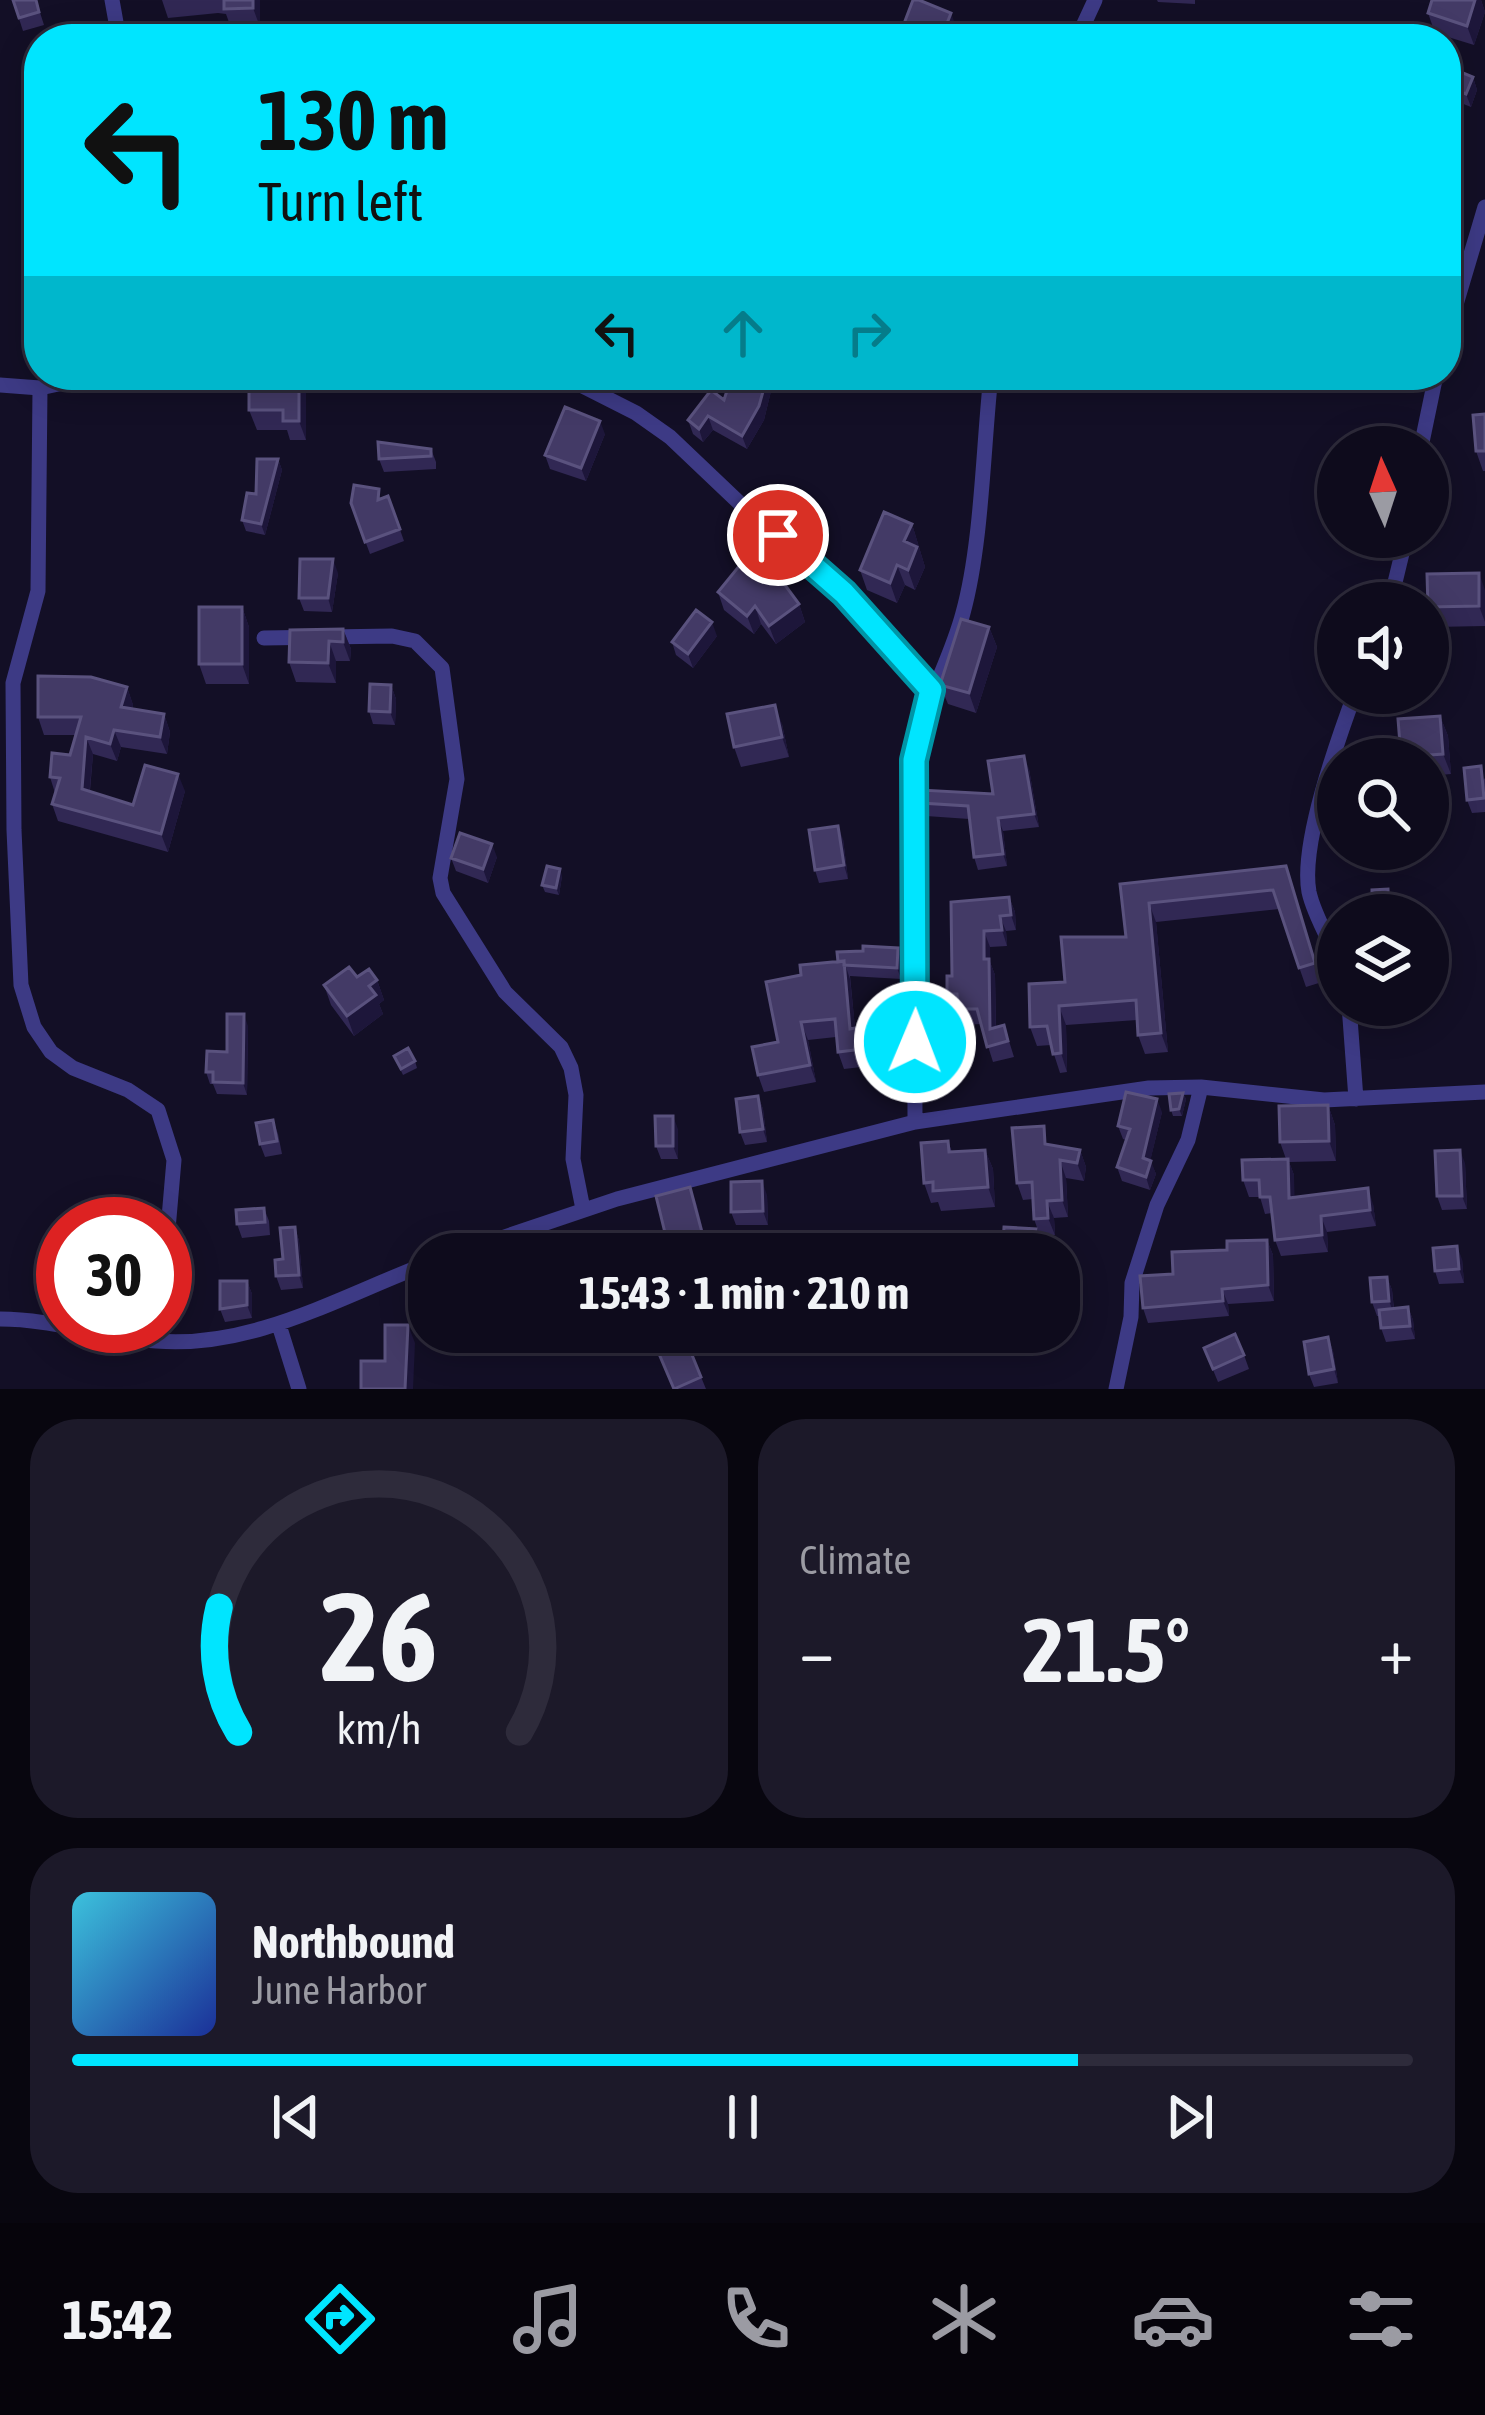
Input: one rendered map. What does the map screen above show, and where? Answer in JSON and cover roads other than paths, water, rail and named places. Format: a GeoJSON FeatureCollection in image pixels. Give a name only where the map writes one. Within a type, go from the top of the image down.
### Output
{"type":"FeatureCollection","features":[{"type":"Feature","properties":{"kind":"street"},"geometry":{"type":"LineString","coordinates":[[1461,288],[1485,207]]}},
{"type":"Feature","properties":{"kind":"street"},"geometry":{"type":"LineString","coordinates":[[40,390],[38,592],[13,683],[21,985],[34,1027],[51,1052],[158,1110],[174,1160],[171,1197]]}},
{"type":"Feature","properties":{"kind":"street"},"geometry":{"type":"LineString","coordinates":[[591,390],[670,437],[751,514],[806,556],[931,690]]}},
{"type":"Feature","properties":{"kind":"street"},"geometry":{"type":"LineString","coordinates":[[915,1122],[914,760],[931,690],[950,656],[964,610],[989,390]]}},
{"type":"Feature","properties":{"kind":"street"},"geometry":{"type":"LineString","coordinates":[[1425,426],[1433,390]]}},
{"type":"Feature","properties":{"kind":"street"},"geometry":{"type":"LineString","coordinates":[[264,638],[392,635],[415,641],[442,668],[458,779],[440,878],[442,893],[505,992],[561,1047],[571,1068],[576,1095],[573,1159],[584,1209]]}},
{"type":"Feature","properties":{"kind":"street"},"geometry":{"type":"LineString","coordinates":[[1317,910],[1308,877],[1315,827],[1349,714]]}},
{"type":"Feature","properties":{"kind":"street"},"geometry":{"type":"LineString","coordinates":[[1350,1026],[1355,1099]]}},
{"type":"Feature","properties":{"kind":"street"},"geometry":{"type":"LineString","coordinates":[[515,1233],[584,1209],[915,1122],[1149,1088],[1202,1087],[1264,1096],[1355,1099],[1485,1092]]}},
{"type":"Feature","properties":{"kind":"street"},"geometry":{"type":"LineString","coordinates":[[1116,1389],[1131,1317],[1132,1283],[1157,1205],[1197,1112],[1202,1087]]}},
{"type":"Feature","properties":{"kind":"street"},"geometry":{"type":"LineString","coordinates":[[1197,1112],[1228,1091]]}},
{"type":"Feature","properties":{"kind":"street"},"geometry":{"type":"LineString","coordinates":[[192,1338],[209,1340],[279,1324],[408,1272]]}},
{"type":"Feature","properties":{"kind":"street"},"geometry":{"type":"LineString","coordinates":[[0,1319],[36,1322]]}},
{"type":"Feature","properties":{"kind":"street"},"geometry":{"type":"LineString","coordinates":[[279,1324],[299,1389]]}}]}
